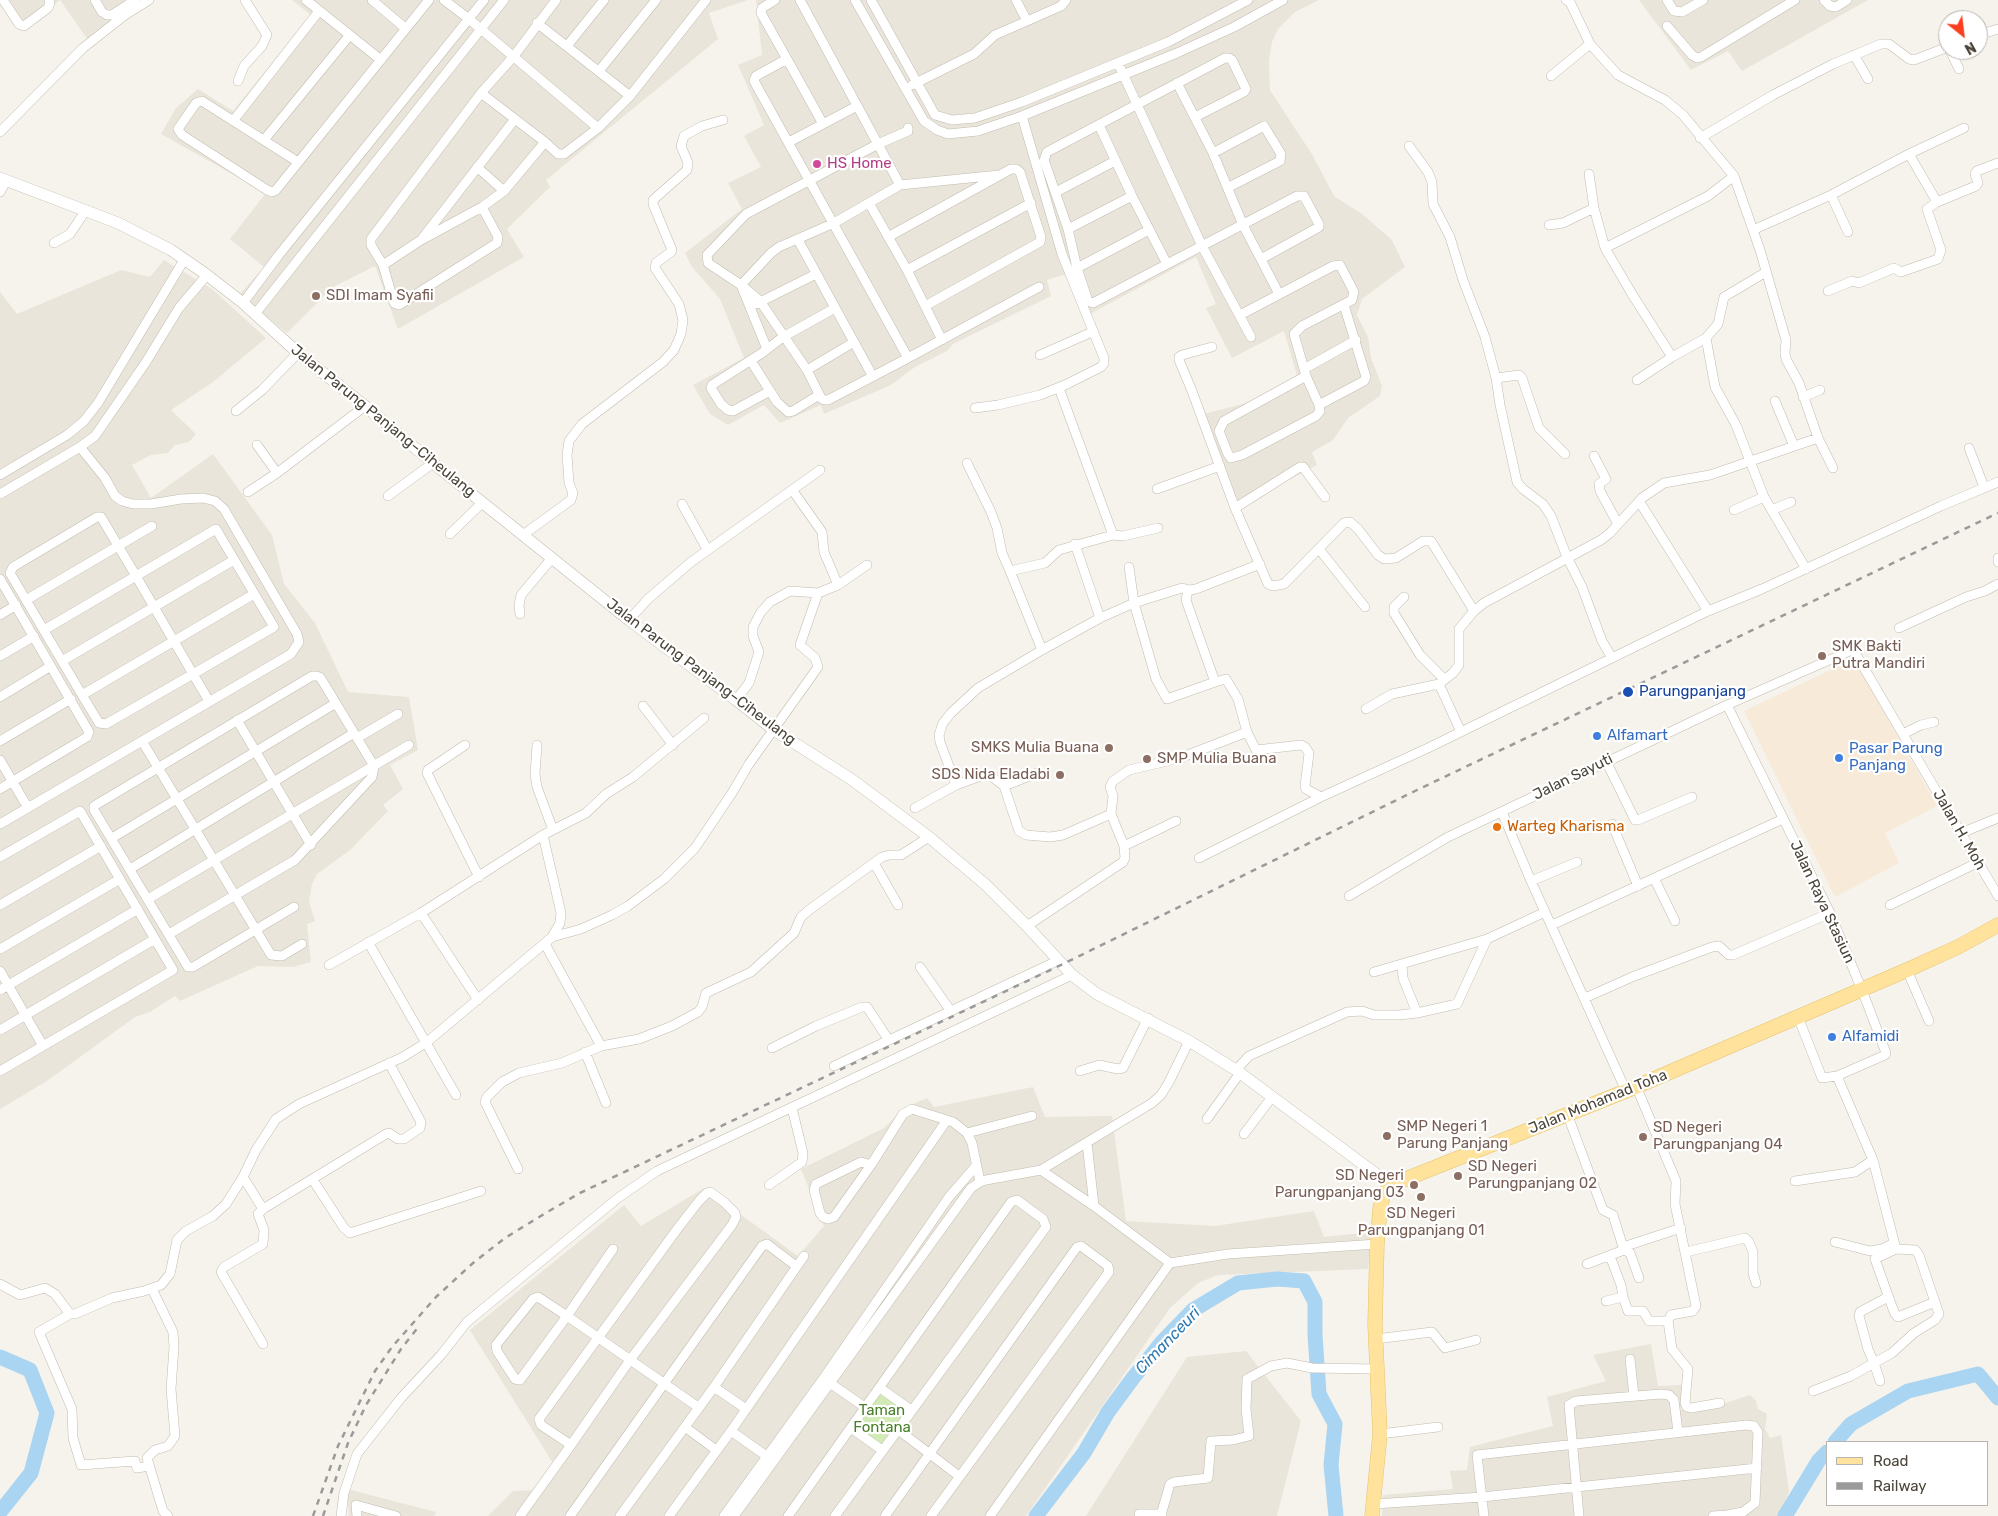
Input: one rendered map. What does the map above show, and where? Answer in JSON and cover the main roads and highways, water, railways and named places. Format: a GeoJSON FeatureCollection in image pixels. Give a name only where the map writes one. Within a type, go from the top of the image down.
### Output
{"type":"FeatureCollection","features":[{"type":"Feature","properties":{"kind":"main road","name":"Jalan Mohamad Toha"},"geometry":{"type":"LineString","coordinates":[[1373,1510],[1380,1434],[1376,1339],[1376,1244],[1380,1209],[1384,1196],[1391,1185],[1568,1116],[1862,990],[1958,947],[1998,925]]}},
{"type":"Feature","properties":{"kind":"waterway","name":"Cimanceuri"},"geometry":{"type":"LineString","coordinates":[[1036,1516],[1084,1453],[1108,1412],[1133,1378],[1162,1342],[1193,1310],[1238,1283],[1277,1279],[1304,1281],[1315,1302],[1319,1394],[1335,1424],[1331,1465],[1336,1516]]}},
{"type":"Feature","properties":{"kind":"waterway","name":"Cimanceuri"},"geometry":{"type":"LineString","coordinates":[[0,1357],[30,1370],[47,1413],[31,1473],[0,1512]]}},
{"type":"Feature","properties":{"kind":"waterway","name":"Cimanceuri"},"geometry":{"type":"LineString","coordinates":[[1836,1441],[1851,1424],[1908,1391],[1978,1374],[1998,1398]]}},
{"type":"Feature","properties":{"kind":"waterway","name":"Cimanceuri"},"geometry":{"type":"LineString","coordinates":[[1785,1516],[1819,1460],[1826,1453]]}},
{"type":"Feature","properties":{"kind":"railway"},"geometry":{"type":"LineString","coordinates":[[313,1516],[338,1446],[375,1371],[392,1347],[436,1297],[473,1263],[505,1238],[544,1214],[580,1193],[1063,964],[1415,791],[1998,513]]}},
{"type":"Feature","properties":{"kind":"railway"},"geometry":{"type":"LineString","coordinates":[[323,1516],[348,1443],[366,1405],[401,1349],[420,1325]]}},
{"type":"Feature","properties":{"kind":"place","name":"HS Home"},"geometry":{"type":"Point","coordinates":[817,164]}},
{"type":"Feature","properties":{"kind":"place","name":"SDI Imam Syafii"},"geometry":{"type":"Point","coordinates":[316,296]}},
{"type":"Feature","properties":{"kind":"place","name":"SMK Bakti Putra Mandiri"},"geometry":{"type":"Point","coordinates":[1822,656]}},
{"type":"Feature","properties":{"kind":"place","name":"Parungpanjang"},"geometry":{"type":"Point","coordinates":[1628,692]}},
{"type":"Feature","properties":{"kind":"place","name":"Alfamart"},"geometry":{"type":"Point","coordinates":[1597,736]}},
{"type":"Feature","properties":{"kind":"place","name":"SMKS Mulia Buana"},"geometry":{"type":"Point","coordinates":[1109,748]}},
{"type":"Feature","properties":{"kind":"place","name":"Pasar Parung Panjang"},"geometry":{"type":"Point","coordinates":[1839,758]}},
{"type":"Feature","properties":{"kind":"place","name":"SMP Mulia Buana"},"geometry":{"type":"Point","coordinates":[1147,759]}},
{"type":"Feature","properties":{"kind":"place","name":"SDS Nida Eladabi"},"geometry":{"type":"Point","coordinates":[1060,775]}},
{"type":"Feature","properties":{"kind":"place","name":"Warteg Kharisma"},"geometry":{"type":"Point","coordinates":[1497,827]}},
{"type":"Feature","properties":{"kind":"place","name":"Alfamidi"},"geometry":{"type":"Point","coordinates":[1832,1037]}},
{"type":"Feature","properties":{"kind":"place","name":"SMP Negeri 1 Parung Panjang"},"geometry":{"type":"Point","coordinates":[1387,1136]}},
{"type":"Feature","properties":{"kind":"place","name":"SD Negeri Parungpanjang 04"},"geometry":{"type":"Point","coordinates":[1643,1137]}},
{"type":"Feature","properties":{"kind":"place","name":"SD Negeri Parungpanjang 02"},"geometry":{"type":"Point","coordinates":[1458,1176]}},
{"type":"Feature","properties":{"kind":"place","name":"SD Negeri Parungpanjang 03"},"geometry":{"type":"Point","coordinates":[1414,1185]}},
{"type":"Feature","properties":{"kind":"place","name":"SD Negeri Parungpanjang 01"},"geometry":{"type":"Point","coordinates":[1421,1197]}},
{"type":"Feature","properties":{"kind":"park label","name":"Taman Fontana"},"geometry":{"type":"Point","coordinates":[882,1420]}}]}
